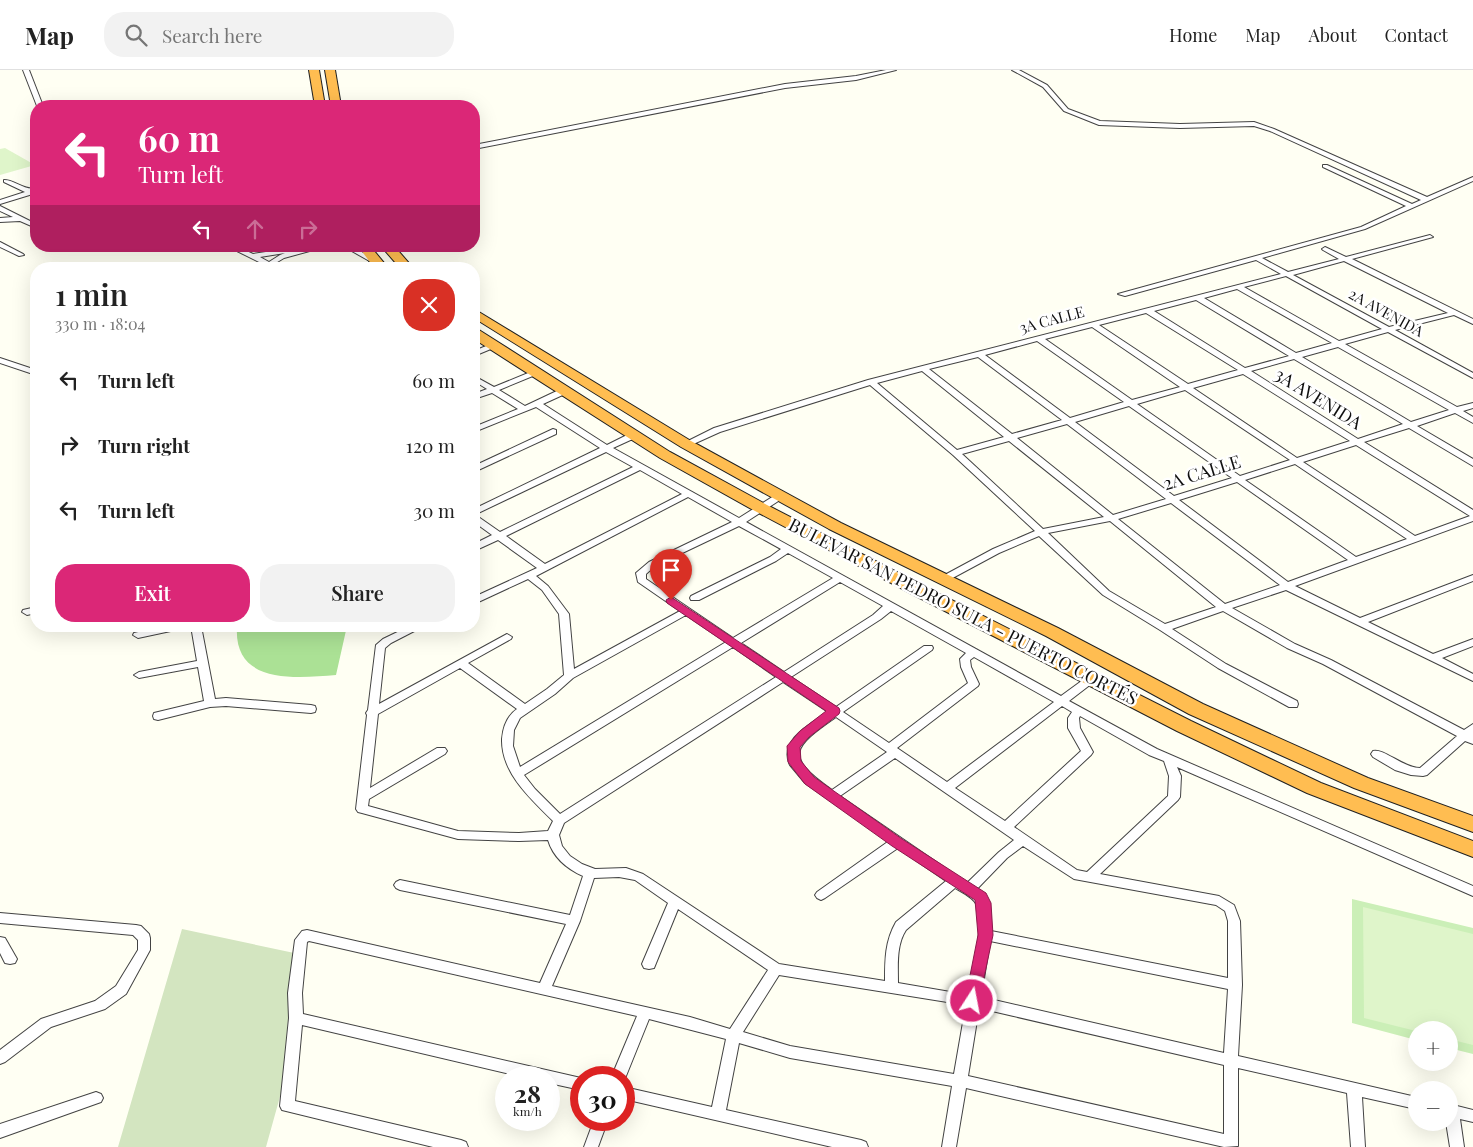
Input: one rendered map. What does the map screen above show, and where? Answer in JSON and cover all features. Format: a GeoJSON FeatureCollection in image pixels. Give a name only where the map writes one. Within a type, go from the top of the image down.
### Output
{"type":"FeatureCollection","features":[{"type":"Feature","properties":{"kind":"highway"},"geometry":{"type":"LineString","coordinates":[[314,70],[319,100]]}},
{"type":"Feature","properties":{"kind":"highway"},"geometry":{"type":"LineString","coordinates":[[330,70],[335,100]]}},
{"type":"Feature","properties":{"kind":"highway"},"geometry":{"type":"LineString","coordinates":[[369,252],[377,262]]}},
{"type":"Feature","properties":{"kind":"highway"},"geometry":{"type":"LineString","coordinates":[[392,252],[402,262]]}},
{"type":"Feature","properties":{"kind":"highway","name":"BULEVAR SAN PEDRO SULA - PUERTO CORTÉS"},"geometry":{"type":"LineString","coordinates":[[480,317],[686,444],[835,526],[1052,632],[1196,709],[1361,783],[1473,824]]}},
{"type":"Feature","properties":{"kind":"highway","name":"BULEVAR SAN PEDRO SULA - PUERTO CORTÉS"},"geometry":{"type":"LineString","coordinates":[[480,337],[665,455],[761,508],[1091,679],[1314,788],[1473,849]]}},
{"type":"Feature","properties":{"kind":"street"},"geometry":{"type":"LineString","coordinates":[[26,70],[38,100]]}},
{"type":"Feature","properties":{"kind":"street"},"geometry":{"type":"LineString","coordinates":[[480,146],[785,86],[856,78],[893,70]]}},
{"type":"Feature","properties":{"kind":"street"},"geometry":{"type":"LineString","coordinates":[[1015,70],[1046,86],[1066,110],[1099,123],[1180,126],[1254,124],[1272,130],[1426,199]]}},
{"type":"Feature","properties":{"kind":"street"},"geometry":{"type":"LineString","coordinates":[[1325,166],[1411,206]]}},
{"type":"Feature","properties":{"kind":"street"},"geometry":{"type":"LineString","coordinates":[[1122,294],[1363,228],[1385,220],[1426,199],[1473,179]]}},
{"type":"Feature","properties":{"kind":"street"},"geometry":{"type":"LineString","coordinates":[[6,181],[30,190]]}},
{"type":"Feature","properties":{"kind":"street"},"geometry":{"type":"LineString","coordinates":[[0,202],[30,193]]}},
{"type":"Feature","properties":{"kind":"street"},"geometry":{"type":"LineString","coordinates":[[0,208],[30,223]]}},
{"type":"Feature","properties":{"kind":"street"},"geometry":{"type":"LineString","coordinates":[[0,220],[30,219]]}},
{"type":"Feature","properties":{"kind":"street","name":"3A CALLE"},"geometry":{"type":"LineString","coordinates":[[686,444],[724,427],[871,382],[1430,237]]}},
{"type":"Feature","properties":{"kind":"street"},"geometry":{"type":"LineString","coordinates":[[0,244],[21,255]]}},
{"type":"Feature","properties":{"kind":"street"},"geometry":{"type":"LineString","coordinates":[[1325,249],[1473,322]]}},
{"type":"Feature","properties":{"kind":"street"},"geometry":{"type":"LineString","coordinates":[[244,252],[266,262]]}},
{"type":"Feature","properties":{"kind":"street"},"geometry":{"type":"LineString","coordinates":[[254,256],[274,252]]}},
{"type":"Feature","properties":{"kind":"street"},"geometry":{"type":"LineString","coordinates":[[273,262],[282,256],[299,252]]}},
{"type":"Feature","properties":{"kind":"street"},"geometry":{"type":"LineString","coordinates":[[356,252],[374,262]]}},
{"type":"Feature","properties":{"kind":"street","name":"2A AVENIDA"},"geometry":{"type":"LineString","coordinates":[[1256,257],[1473,376]]}},
{"type":"Feature","properties":{"kind":"street"},"geometry":{"type":"LineString","coordinates":[[1238,286],[1473,420]]}},
{"type":"Feature","properties":{"kind":"street"},"geometry":{"type":"LineString","coordinates":[[1197,297],[1473,463]]}},
{"type":"Feature","properties":{"kind":"street","name":"3A AVENIDA"},"geometry":{"type":"LineString","coordinates":[[1147,310],[1473,514]]}},
{"type":"Feature","properties":{"kind":"street"},"geometry":{"type":"LineString","coordinates":[[956,453],[1387,330],[1455,313]]}},
{"type":"Feature","properties":{"kind":"street"},"geometry":{"type":"LineString","coordinates":[[1092,324],[1413,539]]}},
{"type":"Feature","properties":{"kind":"street"},"geometry":{"type":"LineString","coordinates":[[1038,338],[1355,561]]}},
{"type":"Feature","properties":{"kind":"street"},"geometry":{"type":"LineString","coordinates":[[480,352],[494,346]]}},
{"type":"Feature","properties":{"kind":"street"},"geometry":{"type":"LineString","coordinates":[[978,353],[1287,586],[1434,657],[1473,678]]}},
{"type":"Feature","properties":{"kind":"street"},"geometry":{"type":"LineString","coordinates":[[1,361],[30,370]]}},
{"type":"Feature","properties":{"kind":"street"},"geometry":{"type":"LineString","coordinates":[[923,368],[1224,608],[1291,646],[1327,662],[1470,734],[1423,772],[1410,772],[1377,754]]}},
{"type":"Feature","properties":{"kind":"street"},"geometry":{"type":"LineString","coordinates":[[480,395],[536,373]]}},
{"type":"Feature","properties":{"kind":"street"},"geometry":{"type":"LineString","coordinates":[[480,382],[524,409]]}},
{"type":"Feature","properties":{"kind":"street"},"geometry":{"type":"LineString","coordinates":[[871,382],[956,453],[1106,593],[1222,666],[1293,704]]}},
{"type":"Feature","properties":{"kind":"street"},"geometry":{"type":"LineString","coordinates":[[480,427],[538,405],[564,391]]}},
{"type":"Feature","properties":{"kind":"street"},"geometry":{"type":"LineString","coordinates":[[538,405],[606,448],[1169,760],[1473,891]]}},
{"type":"Feature","properties":{"kind":"street","name":"2A CALLE"},"geometry":{"type":"LineString","coordinates":[[944,579],[996,551],[1041,532],[1113,518],[1473,405]]}},
{"type":"Feature","properties":{"kind":"street"},"geometry":{"type":"LineString","coordinates":[[480,466],[553,432]]}},
{"type":"Feature","properties":{"kind":"street"},"geometry":{"type":"LineString","coordinates":[[480,509],[634,435]]}},
{"type":"Feature","properties":{"kind":"street"},"geometry":{"type":"LineString","coordinates":[[480,545],[640,467]]}},
{"type":"Feature","properties":{"kind":"street"},"geometry":{"type":"LineString","coordinates":[[480,598],[544,568],[688,494]]}},
{"type":"Feature","properties":{"kind":"street"},"geometry":{"type":"LineString","coordinates":[[460,1147],[443,1145],[287,1106],[296,1018],[296,993],[301,940],[307,935],[645,1013],[790,1052],[961,1081],[1231,1144],[1234,921],[1230,908],[1219,901],[1074,874],[641,580],[640,572],[739,522],[780,496]]}},
{"type":"Feature","properties":{"kind":"street"},"geometry":{"type":"LineString","coordinates":[[1164,628],[1287,586],[1473,518]]}},
{"type":"Feature","properties":{"kind":"street"},"geometry":{"type":"LineString","coordinates":[[480,522],[544,568]]}},
{"type":"Feature","properties":{"kind":"street"},"geometry":{"type":"LineString","coordinates":[[695,598],[773,559],[787,549]]}},
{"type":"Feature","properties":{"kind":"street"},"geometry":{"type":"LineString","coordinates":[[529,575],[545,588],[564,614],[569,676]]}},
{"type":"Feature","properties":{"kind":"street"},"geometry":{"type":"LineString","coordinates":[[518,773],[840,578]]}},
{"type":"Feature","properties":{"kind":"street"},"geometry":{"type":"LineString","coordinates":[[1361,621],[1473,578]]}},
{"type":"Feature","properties":{"kind":"street"},"geometry":{"type":"LineString","coordinates":[[890,606],[877,617],[559,820],[553,835],[556,845],[563,855],[574,866],[590,873],[629,872],[776,969],[972,1001],[1408,1101]]}},
{"type":"Feature","properties":{"kind":"street"},"geometry":{"type":"LineString","coordinates":[[559,820],[529,790],[512,765],[508,752],[508,737],[512,719],[558,688],[569,676],[687,611]]}},
{"type":"Feature","properties":{"kind":"street"},"geometry":{"type":"LineString","coordinates":[[138,635],[152,632]]}},
{"type":"Feature","properties":{"kind":"street"},"geometry":{"type":"LineString","coordinates":[[197,632],[210,703]]}},
{"type":"Feature","properties":{"kind":"street"},"geometry":{"type":"LineString","coordinates":[[407,632],[380,647],[362,809],[458,835],[519,837],[553,835]]}},
{"type":"Feature","properties":{"kind":"street"},"geometry":{"type":"LineString","coordinates":[[372,713],[507,637]]}},
{"type":"Feature","properties":{"kind":"street"},"geometry":{"type":"LineString","coordinates":[[1434,657],[1473,642]]}},
{"type":"Feature","properties":{"kind":"street"},"geometry":{"type":"LineString","coordinates":[[928,648],[834,711],[804,734],[794,746],[794,762],[809,780],[968,890],[981,896],[984,903],[985,935],[972,1001],[961,1081],[949,1147]]}},
{"type":"Feature","properties":{"kind":"street"},"geometry":{"type":"LineString","coordinates":[[831,796],[974,684],[966,667],[965,659],[974,652]]}},
{"type":"Feature","properties":{"kind":"street"},"geometry":{"type":"LineString","coordinates":[[139,675],[203,662]]}},
{"type":"Feature","properties":{"kind":"street"},"geometry":{"type":"LineString","coordinates":[[460,663],[525,710]]}},
{"type":"Feature","properties":{"kind":"street"},"geometry":{"type":"LineString","coordinates":[[947,788],[1091,679]]}},
{"type":"Feature","properties":{"kind":"street"},"geometry":{"type":"LineString","coordinates":[[158,716],[210,703],[226,702],[311,709]]}},
{"type":"Feature","properties":{"kind":"street"},"geometry":{"type":"LineString","coordinates":[[1005,828],[1087,752],[1074,728],[1074,718],[1079,710]]}},
{"type":"Feature","properties":{"kind":"street"},"geometry":{"type":"LineString","coordinates":[[362,798],[441,751]]}},
{"type":"Feature","properties":{"kind":"street"},"geometry":{"type":"LineString","coordinates":[[1089,877],[1174,797],[1175,776],[1169,760]]}},
{"type":"Feature","properties":{"kind":"street"},"geometry":{"type":"LineString","coordinates":[[968,890],[1003,855],[1022,840]]}},
{"type":"Feature","properties":{"kind":"street"},"geometry":{"type":"LineString","coordinates":[[821,895],[897,842]]}},
{"type":"Feature","properties":{"kind":"street"},"geometry":{"type":"LineString","coordinates":[[543,990],[574,921],[590,873]]}},
{"type":"Feature","properties":{"kind":"street"},"geometry":{"type":"LineString","coordinates":[[891,988],[895,933],[955,881]]}},
{"type":"Feature","properties":{"kind":"street"},"geometry":{"type":"LineString","coordinates":[[400,885],[574,921]]}},
{"type":"Feature","properties":{"kind":"street"},"geometry":{"type":"LineString","coordinates":[[649,964],[675,901]]}},
{"type":"Feature","properties":{"kind":"street"},"geometry":{"type":"LineString","coordinates":[[0,918],[136,930],[144,938],[144,950],[121,990],[100,1005],[46,1023],[0,1058]]}},
{"type":"Feature","properties":{"kind":"street"},"geometry":{"type":"LineString","coordinates":[[985,935],[1234,985]]}},
{"type":"Feature","properties":{"kind":"street"},"geometry":{"type":"LineString","coordinates":[[0,942],[10,959]]}},
{"type":"Feature","properties":{"kind":"street"},"geometry":{"type":"LineString","coordinates":[[718,1114],[734,1036],[776,969]]}},
{"type":"Feature","properties":{"kind":"street"},"geometry":{"type":"LineString","coordinates":[[623,1066],[645,1013]]}},
{"type":"Feature","properties":{"kind":"street"},"geometry":{"type":"LineString","coordinates":[[296,1018],[570,1081]]}},
{"type":"Feature","properties":{"kind":"street"},"geometry":{"type":"LineString","coordinates":[[1354,1088],[1358,1147]]}},
{"type":"Feature","properties":{"kind":"street"},"geometry":{"type":"LineString","coordinates":[[635,1095],[861,1147]]}},
{"type":"Feature","properties":{"kind":"street"},"geometry":{"type":"LineString","coordinates":[[0,1131],[96,1098]]}},
{"type":"Feature","properties":{"kind":"street"},"geometry":{"type":"LineString","coordinates":[[1458,1113],[1473,1116]]}},
{"type":"Feature","properties":{"kind":"street"},"geometry":{"type":"LineString","coordinates":[[591,1147],[597,1131]]}},
{"type":"Feature","properties":{"kind":"street"},"geometry":{"type":"LineString","coordinates":[[1453,1131],[1456,1147]]}},
{"type":"Feature","properties":{"kind":"green space"},"geometry":{"type":"Polygon","coordinates":[[[5,148],[30,162],[30,166],[0,175],[0,149],[5,148]]]}},
{"type":"Feature","properties":{"kind":"green space"},"geometry":{"type":"Polygon","coordinates":[[[237,632],[346,632],[336,675],[303,677],[270,674],[256,668],[245,659],[238,645],[237,632]]]}},
{"type":"Feature","properties":{"kind":"green space"},"geometry":{"type":"Polygon","coordinates":[[[1352,899],[1473,928],[1473,1054],[1458,1050],[1458,1021],[1408,1021],[1408,1038],[1352,1023],[1352,899]]]}},
{"type":"Feature","properties":{"kind":"green space"},"geometry":{"type":"Polygon","coordinates":[[[1363,907],[1473,934],[1473,1045],[1458,1041],[1458,1021],[1408,1021],[1408,1029],[1364,1018],[1363,907]]]}},
{"type":"Feature","properties":{"kind":"green space"},"geometry":{"type":"Polygon","coordinates":[[[182,929],[299,954],[288,1020],[281,1093],[266,1147],[118,1147],[182,929]]]}},
{"type":"Feature","properties":{"kind":"route"},"geometry":{"type":"LineString","coordinates":[[671,600],[834,711],[804,734],[794,746],[794,762],[809,780],[968,890],[981,896],[984,903],[985,935],[972,1001]]}}]}
